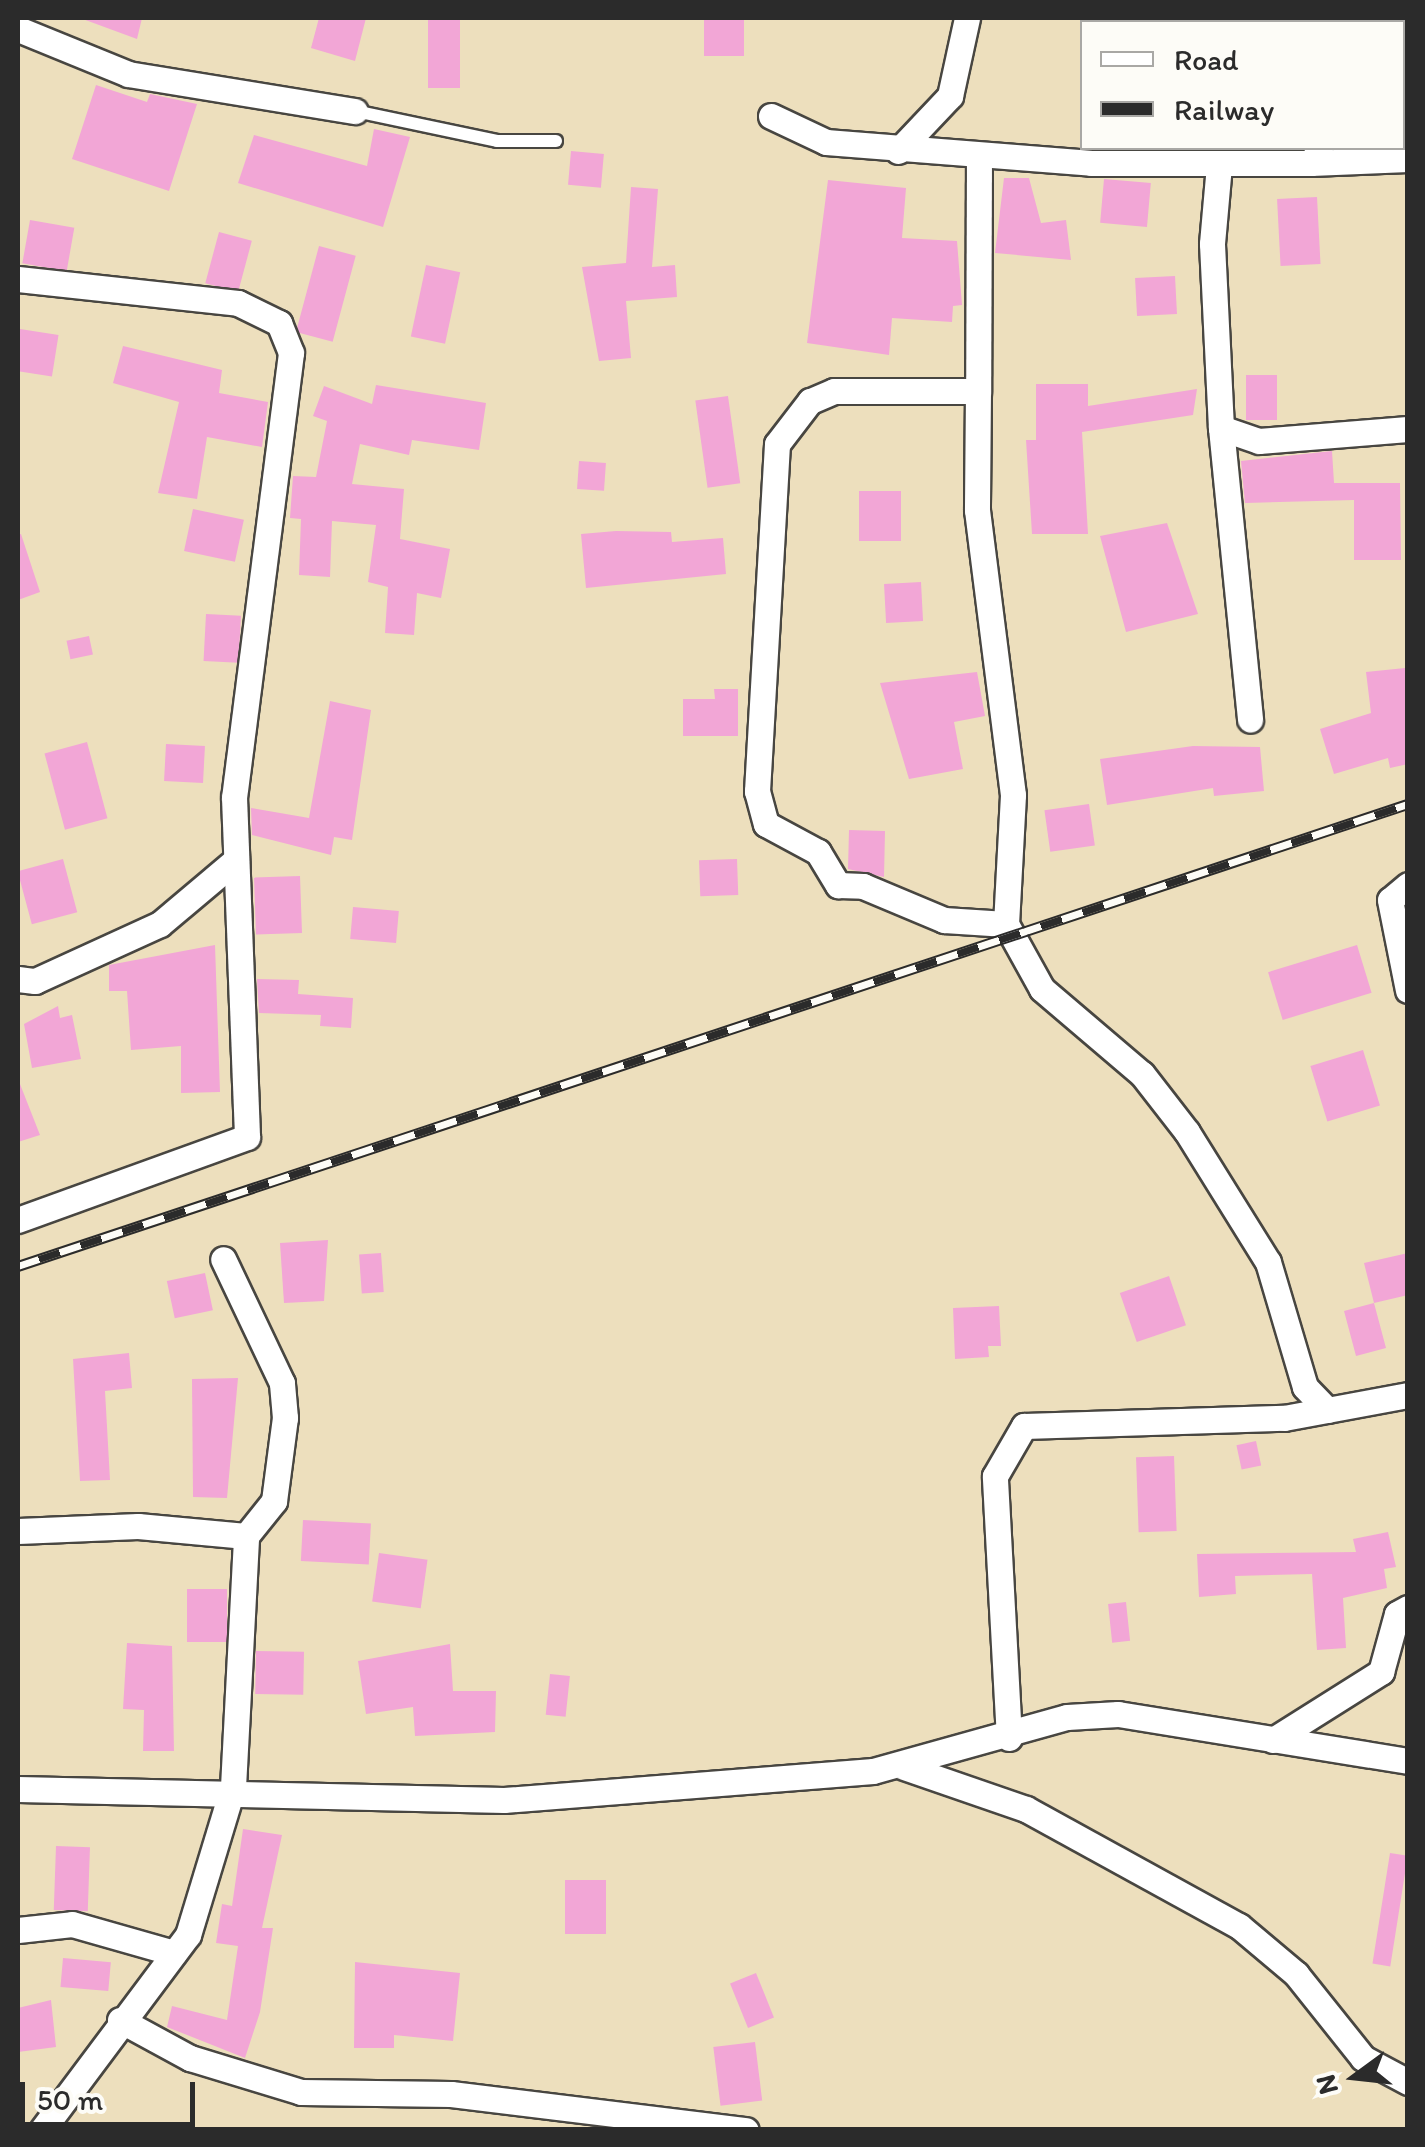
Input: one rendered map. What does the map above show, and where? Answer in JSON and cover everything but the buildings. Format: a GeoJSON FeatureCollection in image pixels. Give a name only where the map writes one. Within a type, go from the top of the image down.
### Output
{"type":"FeatureCollection","features":[{"type":"Feature","properties":{"kind":"street"},"geometry":{"type":"LineString","coordinates":[[898,150],[950,96],[967,18]]}},
{"type":"Feature","properties":{"kind":"street"},"geometry":{"type":"LineString","coordinates":[[18,29],[128,74],[355,111]]}},
{"type":"Feature","properties":{"kind":"street"},"geometry":{"type":"LineString","coordinates":[[771,116],[826,142],[979,156],[1219,165],[1315,155],[1408,159]]}},
{"type":"Feature","properties":{"kind":"street"},"geometry":{"type":"LineString","coordinates":[[979,156],[977,510],[1013,795],[1006,924],[1042,989],[1142,1074],[1187,1132],[1268,1262],[1305,1387],[1327,1410]]}},
{"type":"Feature","properties":{"kind":"street"},"geometry":{"type":"LineString","coordinates":[[1219,165],[1212,244],[1220,428],[1250,720]]}},
{"type":"Feature","properties":{"kind":"street"},"geometry":{"type":"LineString","coordinates":[[18,279],[238,303],[279,323],[289,341],[234,798],[248,1137],[18,1220]]}},
{"type":"Feature","properties":{"kind":"street"},"geometry":{"type":"LineString","coordinates":[[978,391],[834,390],[786,424],[769,526],[757,792],[766,824],[818,852],[838,886],[863,886],[944,920],[1006,924]]}},
{"type":"Feature","properties":{"kind":"street"},"geometry":{"type":"LineString","coordinates":[[1220,428],[1259,441],[1408,430]]}},
{"type":"Feature","properties":{"kind":"street"},"geometry":{"type":"LineString","coordinates":[[18,979],[35,981],[160,924],[236,860]]}},
{"type":"Feature","properties":{"kind":"street"},"geometry":{"type":"LineString","coordinates":[[1408,885],[1390,900],[1408,990]]}},
{"type":"Feature","properties":{"kind":"street"},"geometry":{"type":"LineString","coordinates":[[42,2130],[193,1922],[234,1788],[246,1536],[274,1501],[285,1418],[282,1382],[223,1259]]}},
{"type":"Feature","properties":{"kind":"street"},"geometry":{"type":"LineString","coordinates":[[1009,1738],[994,1476],[1024,1426],[1327,1410],[1408,1395]]}},
{"type":"Feature","properties":{"kind":"street"},"geometry":{"type":"LineString","coordinates":[[18,1531],[138,1526],[246,1536]]}},
{"type":"Feature","properties":{"kind":"street"},"geometry":{"type":"LineString","coordinates":[[1273,1740],[1381,1672],[1398,1614],[1408,1608]]}},
{"type":"Feature","properties":{"kind":"street"},"geometry":{"type":"LineString","coordinates":[[18,1789],[234,1788],[504,1800],[900,1766],[1009,1738],[1067,1717],[1118,1714],[1408,1761]]}},
{"type":"Feature","properties":{"kind":"street"},"geometry":{"type":"LineString","coordinates":[[900,1766],[1026,1808],[1239,1926],[1296,1974],[1363,2058],[1408,2082]]}},
{"type":"Feature","properties":{"kind":"street"},"geometry":{"type":"LineString","coordinates":[[18,1930],[72,1924],[174,1953]]}},
{"type":"Feature","properties":{"kind":"street"},"geometry":{"type":"LineString","coordinates":[[120,2020],[190,2058],[301,2092],[451,2094],[746,2130]]}},
{"type":"Feature","properties":{"kind":"lane"},"geometry":{"type":"LineString","coordinates":[[355,111],[497,140],[556,141]]}},
{"type":"Feature","properties":{"kind":"railway"},"geometry":{"type":"LineString","coordinates":[[18,1266],[1408,804]]}}]}
